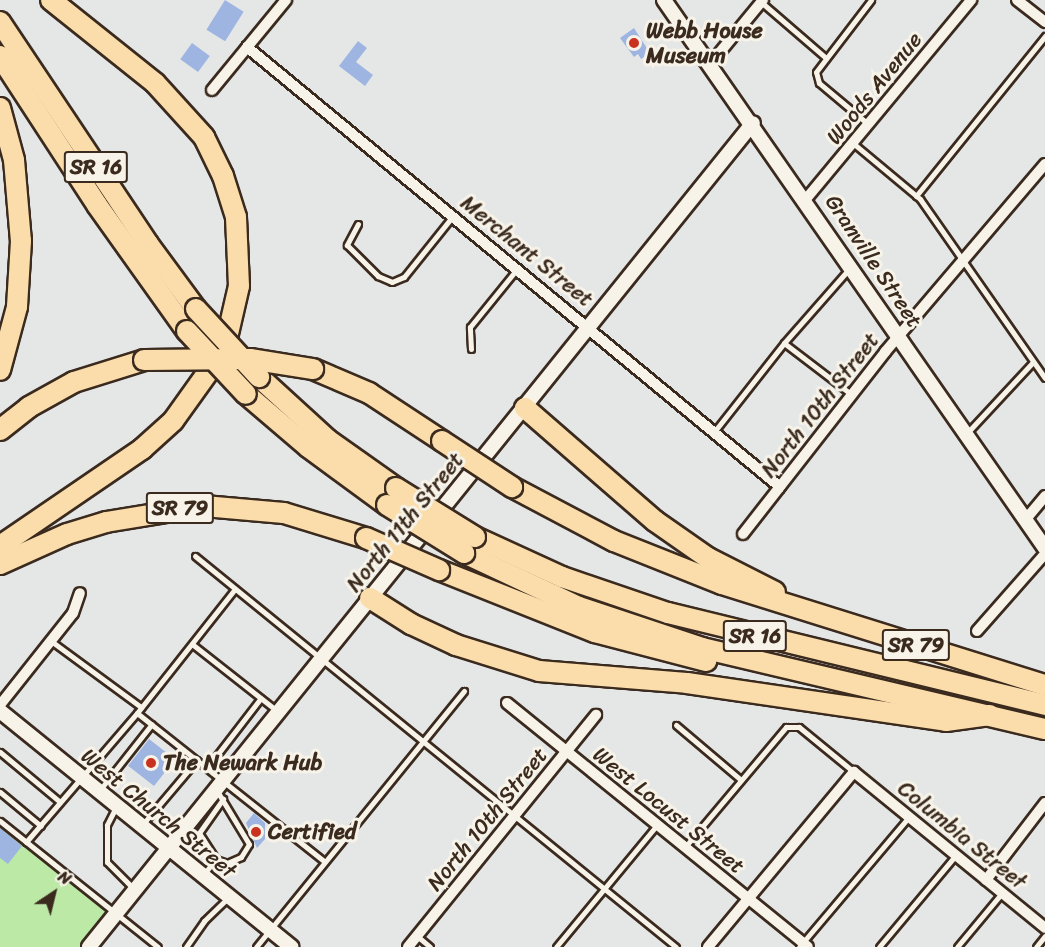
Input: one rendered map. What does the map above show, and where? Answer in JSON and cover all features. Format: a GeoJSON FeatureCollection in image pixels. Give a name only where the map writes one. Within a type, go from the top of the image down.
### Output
{"type":"FeatureCollection","features":[{"type":"Feature","properties":{"kind":"highway"},"geometry":{"type":"LineString","coordinates":[[0,546],[142,449],[173,421],[211,368],[227,338],[239,286],[236,217],[223,176],[204,137],[155,83],[51,0]]}},
{"type":"Feature","properties":{"kind":"highway","name":"SR 16"},"geometry":{"type":"LineString","coordinates":[[0,22],[148,244],[196,309],[260,377],[392,496]]}},
{"type":"Feature","properties":{"kind":"highway","name":"SR 16"},"geometry":{"type":"LineString","coordinates":[[0,56],[97,205],[187,331],[246,394],[308,447],[470,545],[579,607],[702,648],[1045,729]]}},
{"type":"Feature","properties":{"kind":"highway"},"geometry":{"type":"LineString","coordinates":[[0,108],[14,160],[21,241],[17,307],[0,369]]}},
{"type":"Feature","properties":{"kind":"highway","name":"SR 79"},"geometry":{"type":"LineString","coordinates":[[0,430],[29,407],[74,382],[144,360],[250,359],[313,369],[369,393],[512,487],[614,541],[787,604],[1045,686]]}},
{"type":"Feature","properties":{"kind":"highway"},"geometry":{"type":"LineString","coordinates":[[525,408],[655,521],[708,558],[771,588],[787,604]]}},
{"type":"Feature","properties":{"kind":"highway","name":"SR 79"},"geometry":{"type":"LineString","coordinates":[[0,564],[67,534],[106,522],[204,506],[284,513],[366,538],[550,616],[660,651],[710,662],[760,662]]}},
{"type":"Feature","properties":{"kind":"highway","name":"SR 16"},"geometry":{"type":"LineString","coordinates":[[470,545],[668,613],[1045,705]]}},
{"type":"Feature","properties":{"kind":"highway"},"geometry":{"type":"LineString","coordinates":[[370,598],[411,624],[456,645],[539,671],[687,682],[946,721],[990,715]]}},
{"type":"Feature","properties":{"kind":"street"},"geometry":{"type":"LineString","coordinates":[[212,90],[286,0]]}},
{"type":"Feature","properties":{"kind":"street","name":"Granville Street"},"geometry":{"type":"LineString","coordinates":[[664,0],[806,199],[1045,548]]}},
{"type":"Feature","properties":{"kind":"street","name":"Woods Avenue"},"geometry":{"type":"LineString","coordinates":[[806,199],[854,144],[971,0]]}},
{"type":"Feature","properties":{"kind":"street"},"geometry":{"type":"LineString","coordinates":[[1017,0],[1045,22]]}},
{"type":"Feature","properties":{"kind":"street"},"geometry":{"type":"LineString","coordinates":[[711,63],[762,1]]}},
{"type":"Feature","properties":{"kind":"street","name":"Merchant Street"},"geometry":{"type":"LineString","coordinates":[[248,47],[589,326],[606,346],[780,487]]}},
{"type":"Feature","properties":{"kind":"street","name":"North 11th Street"},"geometry":{"type":"LineString","coordinates":[[89,947],[169,848],[221,790],[278,712],[753,123]]}},
{"type":"Feature","properties":{"kind":"street","name":"North 10th Street"},"geometry":{"type":"LineString","coordinates":[[743,534],[850,394],[1045,164]]}},
{"type":"Feature","properties":{"kind":"street"},"geometry":{"type":"LineString","coordinates":[[1026,519],[1045,496]]}},
{"type":"Feature","properties":{"kind":"street"},"geometry":{"type":"LineString","coordinates":[[977,631],[1045,554]]}},
{"type":"Feature","properties":{"kind":"street"},"geometry":{"type":"LineString","coordinates":[[0,705],[73,614],[80,593]]}},
{"type":"Feature","properties":{"kind":"street","name":"West Locust Street"},"geometry":{"type":"LineString","coordinates":[[507,702],[803,945]]}},
{"type":"Feature","properties":{"kind":"street","name":"West Church Street"},"geometry":{"type":"LineString","coordinates":[[0,711],[291,947]]}},
{"type":"Feature","properties":{"kind":"street","name":"North 10th Street"},"geometry":{"type":"LineString","coordinates":[[408,947],[596,715]]}},
{"type":"Feature","properties":{"kind":"street"},"geometry":{"type":"LineString","coordinates":[[708,947],[854,772]]}},
{"type":"Feature","properties":{"kind":"street","name":"Columbia Street"},"geometry":{"type":"LineString","coordinates":[[854,772],[1045,928]]}},
{"type":"Feature","properties":{"kind":"street"},"geometry":{"type":"LineString","coordinates":[[986,880],[1045,803]]}},
{"type":"Feature","properties":{"kind":"lane"},"geometry":{"type":"LineString","coordinates":[[869,125],[819,83],[816,72],[825,57],[871,0]]}},
{"type":"Feature","properties":{"kind":"lane"},"geometry":{"type":"LineString","coordinates":[[762,1],[825,57]]}},
{"type":"Feature","properties":{"kind":"lane"},"geometry":{"type":"LineString","coordinates":[[916,196],[1045,36]]}},
{"type":"Feature","properties":{"kind":"lane"},"geometry":{"type":"LineString","coordinates":[[854,144],[916,196],[1045,378]]}},
{"type":"Feature","properties":{"kind":"lane"},"geometry":{"type":"LineString","coordinates":[[358,224],[347,245],[378,276],[392,282],[404,277],[453,215]]}},
{"type":"Feature","properties":{"kind":"lane"},"geometry":{"type":"LineString","coordinates":[[713,433],[784,343],[852,266]]}},
{"type":"Feature","properties":{"kind":"lane"},"geometry":{"type":"LineString","coordinates":[[471,349],[470,327],[518,268]]}},
{"type":"Feature","properties":{"kind":"lane"},"geometry":{"type":"LineString","coordinates":[[784,343],[850,394]]}},
{"type":"Feature","properties":{"kind":"lane"},"geometry":{"type":"LineString","coordinates":[[967,433],[1033,362]]}},
{"type":"Feature","properties":{"kind":"lane"},"geometry":{"type":"LineString","coordinates":[[195,556],[320,661],[676,947]]}},
{"type":"Feature","properties":{"kind":"lane"},"geometry":{"type":"LineString","coordinates":[[26,842],[139,710],[235,589]]}},
{"type":"Feature","properties":{"kind":"lane"},"geometry":{"type":"LineString","coordinates":[[51,641],[139,710],[152,724],[207,768],[221,790],[249,844],[241,857],[227,863],[216,859],[199,833],[221,790]]}},
{"type":"Feature","properties":{"kind":"lane"},"geometry":{"type":"LineString","coordinates":[[192,644],[278,712]]}},
{"type":"Feature","properties":{"kind":"lane"},"geometry":{"type":"LineString","coordinates":[[256,947],[464,691]]}},
{"type":"Feature","properties":{"kind":"lane"},"geometry":{"type":"LineString","coordinates":[[207,768],[261,698]]}},
{"type":"Feature","properties":{"kind":"lane"},"geometry":{"type":"LineString","coordinates":[[99,791],[152,724]]}},
{"type":"Feature","properties":{"kind":"lane"},"geometry":{"type":"LineString","coordinates":[[676,725],[741,780]]}},
{"type":"Feature","properties":{"kind":"lane"},"geometry":{"type":"LineString","coordinates":[[684,847],[786,727],[799,727],[854,772]]}},
{"type":"Feature","properties":{"kind":"lane"},"geometry":{"type":"LineString","coordinates":[[0,752],[60,802]]}},
{"type":"Feature","properties":{"kind":"lane"},"geometry":{"type":"LineString","coordinates":[[141,825],[197,760]]}},
{"type":"Feature","properties":{"kind":"lane"},"geometry":{"type":"LineString","coordinates":[[221,790],[324,861]]}},
{"type":"Feature","properties":{"kind":"lane"},"geometry":{"type":"LineString","coordinates":[[0,792],[40,826]]}},
{"type":"Feature","properties":{"kind":"lane"},"geometry":{"type":"LineString","coordinates":[[117,806],[107,825],[107,862],[135,890]]}},
{"type":"Feature","properties":{"kind":"lane"},"geometry":{"type":"LineString","coordinates":[[803,945],[909,817]]}},
{"type":"Feature","properties":{"kind":"lane"},"geometry":{"type":"LineString","coordinates":[[0,821],[158,947]]}},
{"type":"Feature","properties":{"kind":"lane"},"geometry":{"type":"LineString","coordinates":[[555,947],[657,825]]}},
{"type":"Feature","properties":{"kind":"lane"},"geometry":{"type":"LineString","coordinates":[[879,947],[956,855]]}},
{"type":"Feature","properties":{"kind":"lane"},"geometry":{"type":"LineString","coordinates":[[203,875],[216,859]]}},
{"type":"Feature","properties":{"kind":"lane"},"geometry":{"type":"LineString","coordinates":[[957,947],[1002,893]]}},
{"type":"Feature","properties":{"kind":"lane"},"geometry":{"type":"LineString","coordinates":[[186,947],[204,921],[230,897]]}},
{"type":"Feature","properties":{"kind":"lane"},"geometry":{"type":"LineString","coordinates":[[417,936],[430,947]]}},
{"type":"Feature","properties":{"kind":"lane"},"geometry":{"type":"LineString","coordinates":[[1036,947],[1045,936]]}},
{"type":"Feature","properties":{"kind":"green space"},"geometry":{"type":"Polygon","coordinates":[[[0,821],[116,913],[89,947],[0,947],[0,821]]]}},
{"type":"Feature","properties":{"kind":"building"},"geometry":{"type":"Polygon","coordinates":[[[225,0],[244,12],[225,41],[206,30],[225,0]]]}},
{"type":"Feature","properties":{"kind":"building","name":"Webb House Museum"},"geometry":{"type":"Polygon","coordinates":[[[634,28],[650,53],[641,59],[638,54],[634,57],[620,38],[634,28]]]}},
{"type":"Feature","properties":{"kind":"building"},"geometry":{"type":"Polygon","coordinates":[[[358,41],[367,48],[356,62],[373,75],[365,86],[339,66],[358,41]]]}},
{"type":"Feature","properties":{"kind":"building"},"geometry":{"type":"Polygon","coordinates":[[[192,43],[210,56],[198,72],[180,59],[192,43]]]}},
{"type":"Feature","properties":{"kind":"building","name":"The Newark Hub"},"geometry":{"type":"Polygon","coordinates":[[[149,739],[175,759],[154,786],[128,766],[149,739]]]}},
{"type":"Feature","properties":{"kind":"building","name":"Certified"},"geometry":{"type":"Polygon","coordinates":[[[254,813],[265,823],[265,839],[257,848],[246,823],[254,813]]]}},
{"type":"Feature","properties":{"kind":"building"},"geometry":{"type":"Polygon","coordinates":[[[0,828],[22,846],[8,864],[0,858],[0,828]]]}},
{"type":"Feature","properties":{"kind":"place","name":"Webb House Museum"},"geometry":{"type":"Point","coordinates":[634,43]}},
{"type":"Feature","properties":{"kind":"place","name":"The Newark Hub"},"geometry":{"type":"Point","coordinates":[151,763]}},
{"type":"Feature","properties":{"kind":"place","name":"Certified"},"geometry":{"type":"Point","coordinates":[256,832]}}]}
